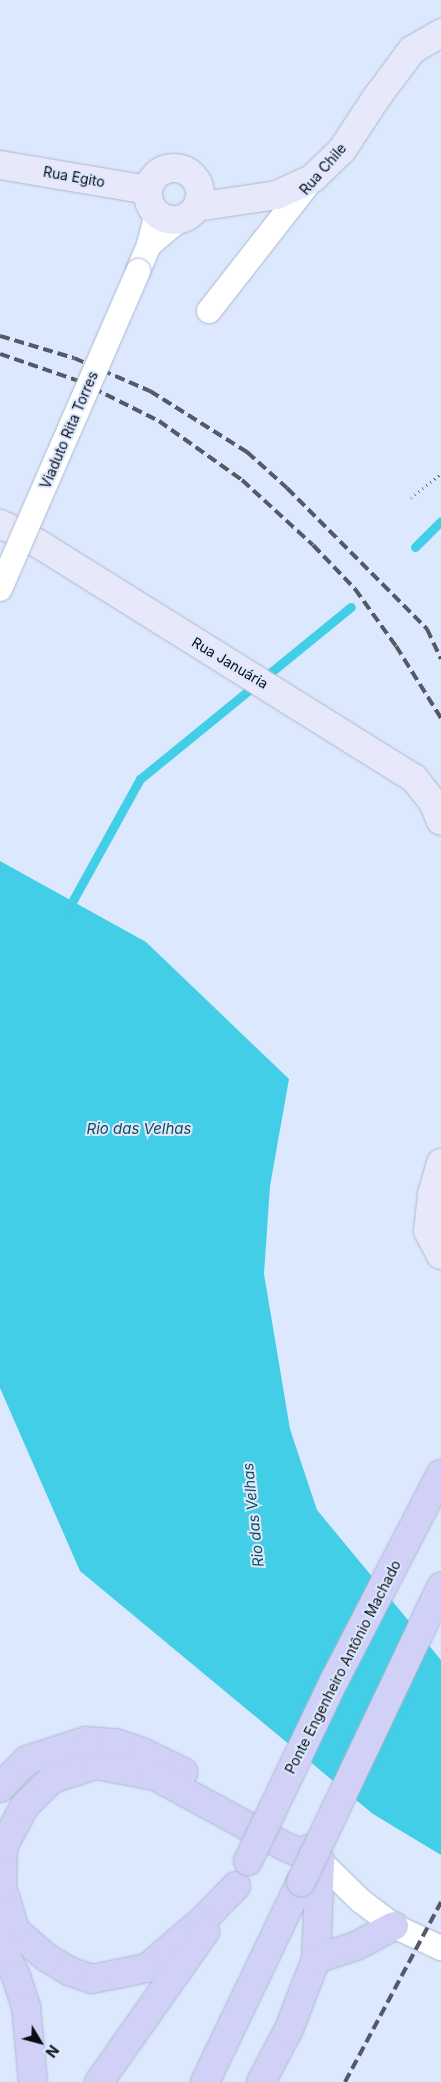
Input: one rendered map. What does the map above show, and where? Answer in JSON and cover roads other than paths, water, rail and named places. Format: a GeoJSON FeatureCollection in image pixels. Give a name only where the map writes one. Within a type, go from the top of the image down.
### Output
{"type":"FeatureCollection","features":[{"type":"Feature","properties":{"kind":"main road","name":"Ponte Engenheiro Antônio Machado"},"geometry":{"type":"LineString","coordinates":[[236,1886],[334,1679],[441,1474]]}},
{"type":"Feature","properties":{"kind":"main road"},"geometry":{"type":"LineString","coordinates":[[205,2082],[441,1587]]}},
{"type":"Feature","properties":{"kind":"main road"},"geometry":{"type":"LineString","coordinates":[[0,1788],[27,1760],[86,1741],[116,1742],[142,1752],[214,1787],[288,1829],[320,1861],[316,1960],[289,2029],[261,2082]]}},
{"type":"Feature","properties":{"kind":"main road"},"geometry":{"type":"LineString","coordinates":[[236,1886],[203,1920],[147,1968],[92,1979],[69,1971],[47,1958],[15,1930],[2,1887],[3,1847],[24,1807],[52,1779],[96,1765],[155,1776],[284,1846],[320,1861]]}},
{"type":"Feature","properties":{"kind":"main road"},"geometry":{"type":"LineString","coordinates":[[99,2082],[236,1886]]}},
{"type":"Feature","properties":{"kind":"main road"},"geometry":{"type":"LineString","coordinates":[[316,1960],[356,1946],[394,1926]]}},
{"type":"Feature","properties":{"kind":"main road"},"geometry":{"type":"LineString","coordinates":[[0,1942],[16,1976],[26,2007],[33,2082]]}},
{"type":"Feature","properties":{"kind":"street","name":"Rua Chile"},"geometry":{"type":"LineString","coordinates":[[209,311],[313,178],[342,150],[376,97],[412,50],[441,33]]}},
{"type":"Feature","properties":{"kind":"street","name":"Rua Egito"},"geometry":{"type":"LineString","coordinates":[[0,165],[170,208],[277,195],[313,178]]}},
{"type":"Feature","properties":{"kind":"street"},"geometry":{"type":"LineString","coordinates":[[194,177],[200,196],[170,208],[152,180],[158,173],[167,169],[177,168],[187,171],[194,177],[241,200]]}},
{"type":"Feature","properties":{"kind":"street","name":"Viaduto Rita Torres"},"geometry":{"type":"LineString","coordinates":[[0,589],[138,271],[170,208]]}},
{"type":"Feature","properties":{"kind":"street","name":"Rua Januária"},"geometry":{"type":"LineString","coordinates":[[0,524],[26,536],[414,778],[434,804],[441,821]]}},
{"type":"Feature","properties":{"kind":"street"},"geometry":{"type":"LineString","coordinates":[[441,1162],[432,1194],[428,1231],[441,1255]]}},
{"type":"Feature","properties":{"kind":"street"},"geometry":{"type":"LineString","coordinates":[[320,1861],[361,1900],[394,1926],[441,1948]]}},
{"type":"Feature","properties":{"kind":"water","name":"Rio das Velhas"},"geometry":{"type":"Polygon","coordinates":[[[0,861],[146,942],[289,1079],[270,1186],[264,1274],[290,1429],[317,1510],[441,1660],[441,1855],[373,1814],[80,1571],[0,1388],[0,861]]]}},
{"type":"Feature","properties":{"kind":"waterway"},"geometry":{"type":"LineString","coordinates":[[415,547],[441,521]]}},
{"type":"Feature","properties":{"kind":"waterway"},"geometry":{"type":"LineString","coordinates":[[67,911],[140,779],[351,607]]}},
{"type":"Feature","properties":{"kind":"railway"},"geometry":{"type":"LineString","coordinates":[[0,336],[74,358],[150,391],[247,452],[287,488],[427,629],[441,659]]}},
{"type":"Feature","properties":{"kind":"railway"},"geometry":{"type":"LineString","coordinates":[[0,354],[79,381],[159,421],[242,480],[313,545],[355,589],[396,646],[441,718]]}},
{"type":"Feature","properties":{"kind":"railway"},"geometry":{"type":"LineString","coordinates":[[345,2082],[441,1902]]}}]}
